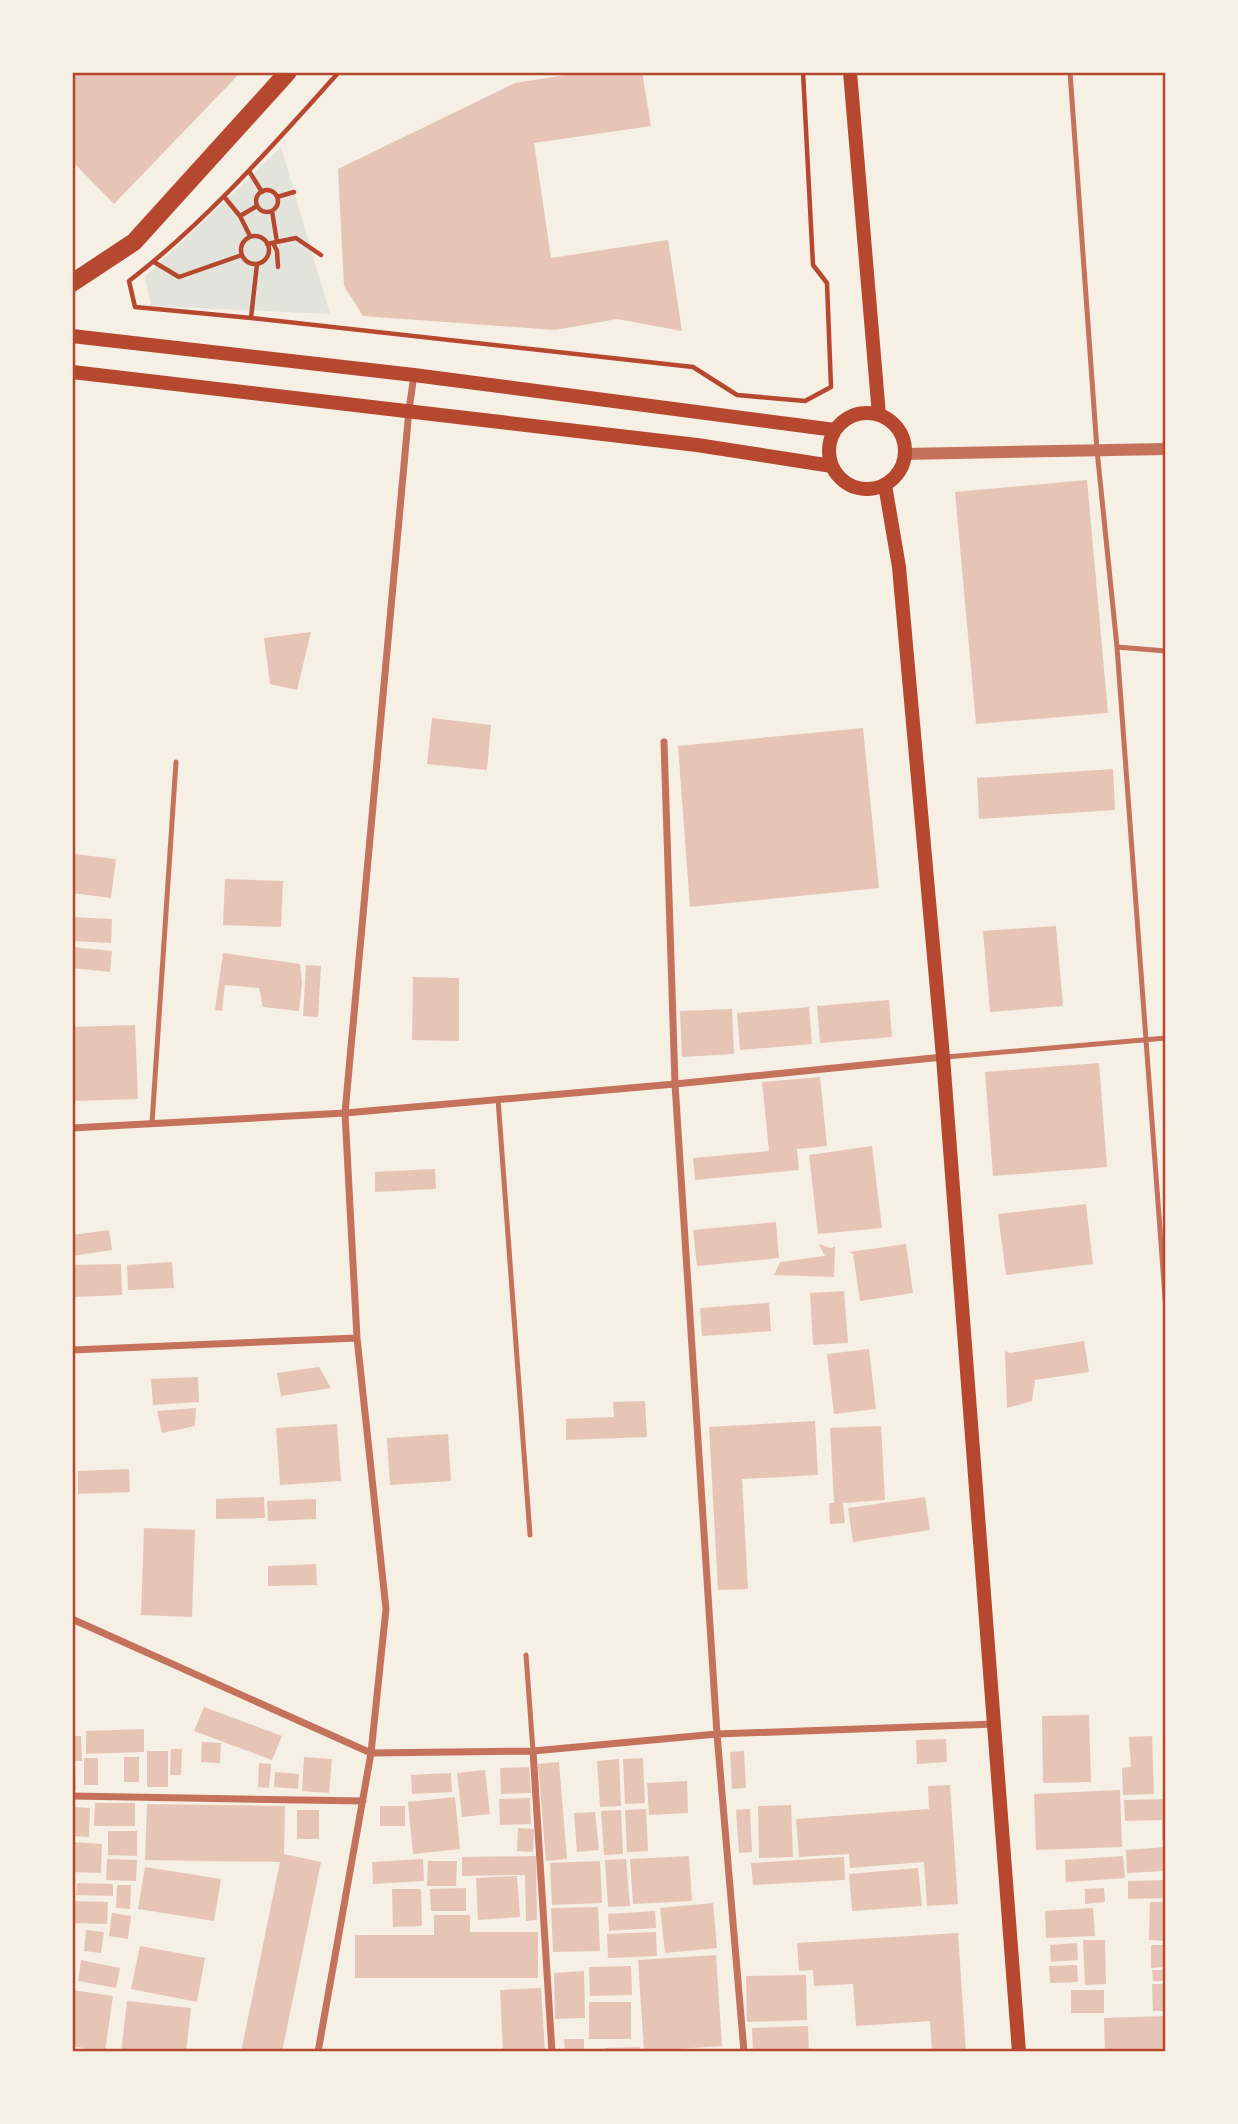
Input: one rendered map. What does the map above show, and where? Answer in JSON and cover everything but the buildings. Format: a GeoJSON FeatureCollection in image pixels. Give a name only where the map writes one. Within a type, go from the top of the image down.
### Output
{"type":"FeatureCollection","features":[{"type":"Feature","properties":{"kind":"highway"},"geometry":{"type":"LineString","coordinates":[[72,283],[134,242],[288,72]]}},
{"type":"Feature","properties":{"kind":"main road"},"geometry":{"type":"LineString","coordinates":[[850,72],[879,415]]}},
{"type":"Feature","properties":{"kind":"main road"},"geometry":{"type":"LineString","coordinates":[[72,336],[414,375],[835,430]]}},
{"type":"Feature","properties":{"kind":"main road"},"geometry":{"type":"LineString","coordinates":[[72,372],[697,445],[832,466]]}},
{"type":"Feature","properties":{"kind":"main road"},"geometry":{"type":"LineString","coordinates":[[854,415],[879,415],[899,430],[905,454],[902,466],[895,477],[885,485],[861,488],[849,485],[839,477],[832,466],[830,442],[835,430],[843,421],[854,415]]}},
{"type":"Feature","properties":{"kind":"main road"},"geometry":{"type":"LineString","coordinates":[[885,485],[899,567],[943,1057],[1019,2052]]}},
{"type":"Feature","properties":{"kind":"street"},"geometry":{"type":"LineString","coordinates":[[318,2052],[371,1753],[386,1609],[357,1338],[345,1113],[414,375]]}},
{"type":"Feature","properties":{"kind":"street"},"geometry":{"type":"LineString","coordinates":[[905,454],[1166,449]]}},
{"type":"Feature","properties":{"kind":"street"},"geometry":{"type":"LineString","coordinates":[[664,742],[676,1084],[717,1734],[744,2052]]}},
{"type":"Feature","properties":{"kind":"street"},"geometry":{"type":"LineString","coordinates":[[72,1128],[345,1113],[943,1057]]}},
{"type":"Feature","properties":{"kind":"street"},"geometry":{"type":"LineString","coordinates":[[72,1350],[357,1338]]}},
{"type":"Feature","properties":{"kind":"street"},"geometry":{"type":"LineString","coordinates":[[72,1619],[371,1753],[533,1751],[717,1734],[995,1724]]}},
{"type":"Feature","properties":{"kind":"street"},"geometry":{"type":"LineString","coordinates":[[533,1751],[552,2052]]}},
{"type":"Feature","properties":{"kind":"street"},"geometry":{"type":"LineString","coordinates":[[72,1796],[363,1801]]}},
{"type":"Feature","properties":{"kind":"lane"},"geometry":{"type":"LineString","coordinates":[[1070,72],[1097,450],[1117,647],[1166,1311]]}},
{"type":"Feature","properties":{"kind":"lane"},"geometry":{"type":"LineString","coordinates":[[1117,647],[1166,651]]}},
{"type":"Feature","properties":{"kind":"lane"},"geometry":{"type":"LineString","coordinates":[[152,1124],[176,762]]}},
{"type":"Feature","properties":{"kind":"lane"},"geometry":{"type":"LineString","coordinates":[[943,1057],[1166,1038]]}},
{"type":"Feature","properties":{"kind":"lane"},"geometry":{"type":"LineString","coordinates":[[498,1099],[530,1535]]}},
{"type":"Feature","properties":{"kind":"lane"},"geometry":{"type":"LineString","coordinates":[[526,1655],[533,1751]]}},
{"type":"Feature","properties":{"kind":"path"},"geometry":{"type":"LineString","coordinates":[[339,72],[249,171],[154,262],[129,281],[135,307],[693,368],[737,395],[805,401],[831,387],[827,283],[813,265],[803,72]]}},
{"type":"Feature","properties":{"kind":"path"},"geometry":{"type":"LineString","coordinates":[[249,171],[262,192]]}},
{"type":"Feature","properties":{"kind":"path"},"geometry":{"type":"LineString","coordinates":[[271,191],[277,197],[277,206],[272,211],[263,212],[257,206],[257,198],[262,192],[271,191]]}},
{"type":"Feature","properties":{"kind":"path"},"geometry":{"type":"LineString","coordinates":[[277,197],[294,192]]}},
{"type":"Feature","properties":{"kind":"path"},"geometry":{"type":"LineString","coordinates":[[226,199],[240,216],[250,236]]}},
{"type":"Feature","properties":{"kind":"path"},"geometry":{"type":"LineString","coordinates":[[240,216],[257,206]]}},
{"type":"Feature","properties":{"kind":"path"},"geometry":{"type":"LineString","coordinates":[[272,211],[273,243],[277,251],[278,267]]}},
{"type":"Feature","properties":{"kind":"path"},"geometry":{"type":"LineString","coordinates":[[250,236],[242,244],[242,255],[249,263],[257,264]]}},
{"type":"Feature","properties":{"kind":"path"},"geometry":{"type":"LineString","coordinates":[[250,236],[273,243],[296,238],[321,255]]}},
{"type":"Feature","properties":{"kind":"path"},"geometry":{"type":"LineString","coordinates":[[251,318],[257,264],[267,256],[273,243]]}},
{"type":"Feature","properties":{"kind":"path"},"geometry":{"type":"LineString","coordinates":[[154,262],[178,277],[242,255]]}},
{"type":"Feature","properties":{"kind":"shaded area"},"geometry":{"type":"Polygon","coordinates":[[[281,147],[330,314],[151,306],[145,277],[281,147]]]}}]}
